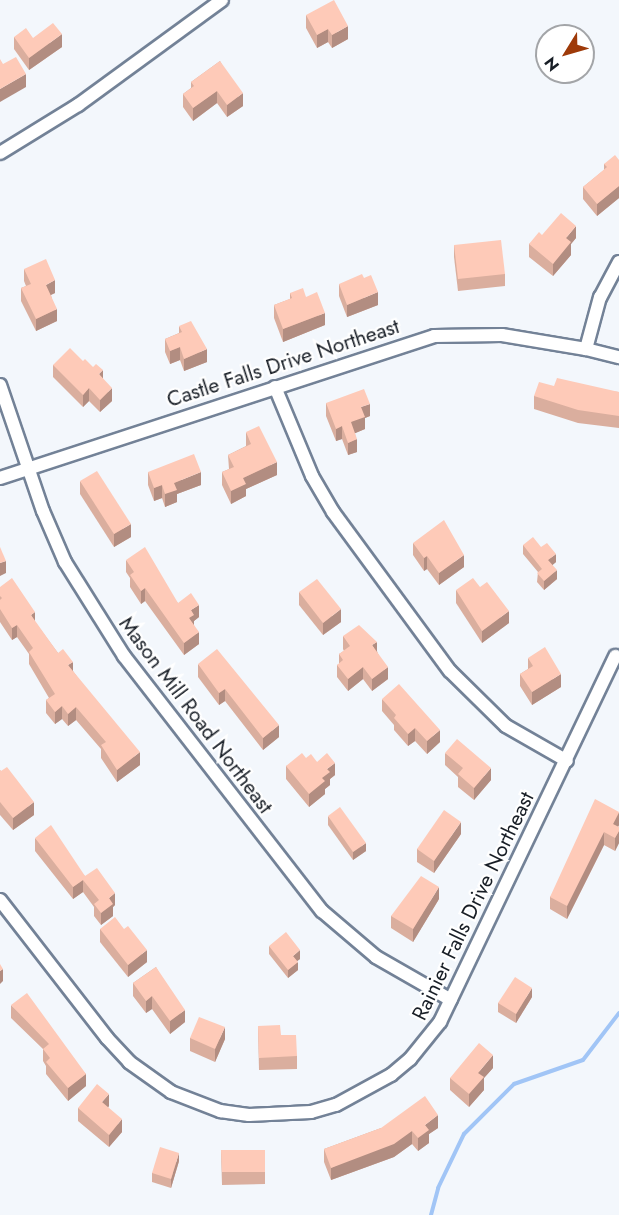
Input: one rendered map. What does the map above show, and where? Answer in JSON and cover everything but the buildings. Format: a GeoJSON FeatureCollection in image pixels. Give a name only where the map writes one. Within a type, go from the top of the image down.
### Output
{"type":"FeatureCollection","features":[{"type":"Feature","properties":{"kind":"street"},"geometry":{"type":"LineString","coordinates":[[0,153],[78,105],[222,0]]}},
{"type":"Feature","properties":{"kind":"street"},"geometry":{"type":"LineString","coordinates":[[586,350],[600,297],[619,262]]}},
{"type":"Feature","properties":{"kind":"street","name":"Castle Falls Drive Northeast"},"geometry":{"type":"LineString","coordinates":[[0,478],[434,336],[501,335],[619,357]]}},
{"type":"Feature","properties":{"kind":"street","name":"Mason Mill Road Northeast"},"geometry":{"type":"LineString","coordinates":[[0,386],[28,468],[65,562],[88,603],[306,892],[355,942],[451,1000]]}},
{"type":"Feature","properties":{"kind":"street"},"geometry":{"type":"LineString","coordinates":[[274,387],[312,476],[333,512],[450,671],[483,708],[506,726],[567,760]]}},
{"type":"Feature","properties":{"kind":"street","name":"Rainier Falls Drive Northeast"},"geometry":{"type":"LineString","coordinates":[[0,900],[129,1062],[171,1092],[220,1111],[249,1115],[311,1112],[363,1093],[410,1059],[440,1022],[615,656]]}},
{"type":"Feature","properties":{"kind":"waterway"},"geometry":{"type":"LineString","coordinates":[[431,1215],[438,1188],[464,1134],[514,1084],[583,1060],[619,1013]]}}]}
